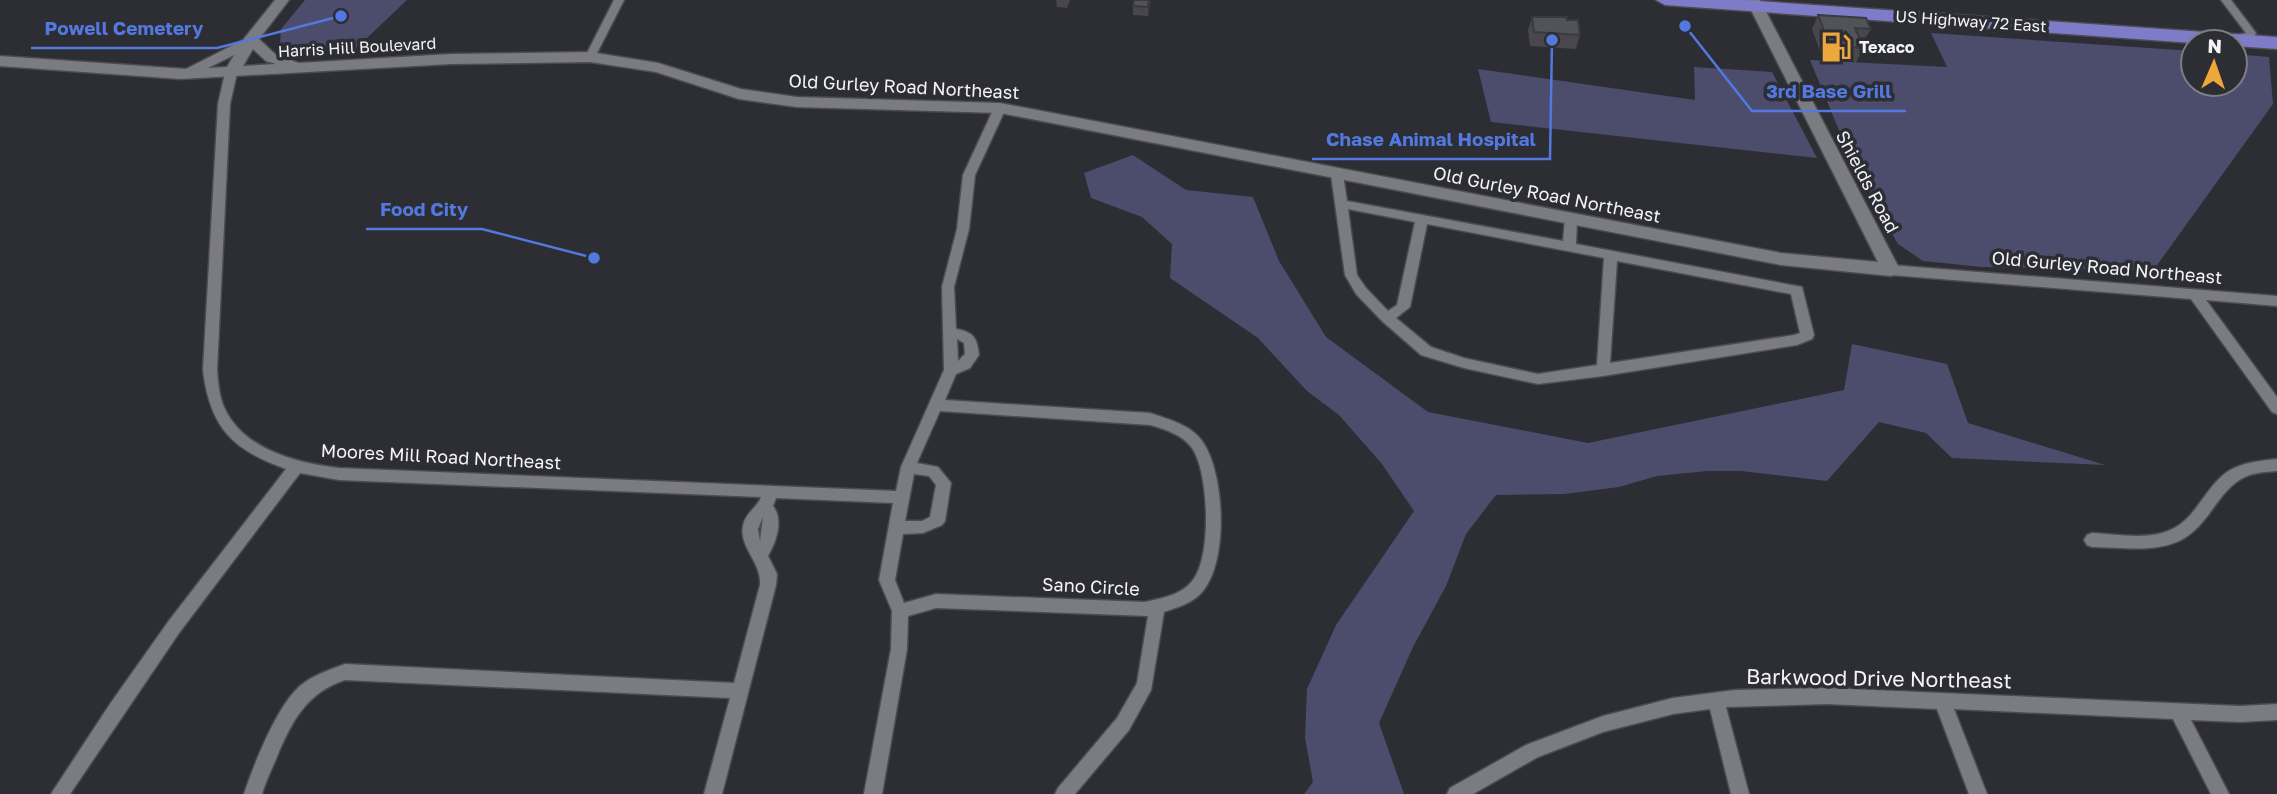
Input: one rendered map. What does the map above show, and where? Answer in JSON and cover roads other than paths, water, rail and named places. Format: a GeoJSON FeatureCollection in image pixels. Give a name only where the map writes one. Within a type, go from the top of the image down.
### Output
{"type":"FeatureCollection","features":[{"type":"Feature","properties":{"kind":"highway","name":"US Highway 72 East"},"geometry":{"type":"LineString","coordinates":[[1665,0],[1754,3],[2179,35]]}},
{"type":"Feature","properties":{"kind":"highway","name":"US Highway 72 East"},"geometry":{"type":"LineString","coordinates":[[1839,0],[2248,28]]}},
{"type":"Feature","properties":{"kind":"highway","name":"US Highway 72 East"},"geometry":{"type":"LineString","coordinates":[[2249,28],[2277,30]]}},
{"type":"Feature","properties":{"kind":"highway","name":"US Highway 72 East"},"geometry":{"type":"LineString","coordinates":[[2249,41],[2277,43]]}},
{"type":"Feature","properties":{"kind":"street","name":"Moores Mill Road Northeast"},"geometry":{"type":"LineString","coordinates":[[282,0],[250,41],[231,72],[224,104],[210,370],[219,412],[237,436],[271,457],[296,467],[340,474],[902,497]]}},
{"type":"Feature","properties":{"kind":"street"},"geometry":{"type":"LineString","coordinates":[[590,57],[619,0]]}},
{"type":"Feature","properties":{"kind":"street"},"geometry":{"type":"LineString","coordinates":[[2226,0],[2248,28]]}},
{"type":"Feature","properties":{"kind":"street","name":"Shields Road"},"geometry":{"type":"LineString","coordinates":[[1754,3],[1891,270]]}},
{"type":"Feature","properties":{"kind":"street"},"geometry":{"type":"LineString","coordinates":[[181,74],[250,41],[271,58],[303,67]]}},
{"type":"Feature","properties":{"kind":"street","name":"Harris Hill Boulevard"},"geometry":{"type":"LineString","coordinates":[[0,61],[181,74],[515,57],[590,57]]}},
{"type":"Feature","properties":{"kind":"street","name":"Old Gurley Road Northeast"},"geometry":{"type":"LineString","coordinates":[[590,57],[658,68],[739,94],[797,102],[1000,108],[1337,175],[1781,258],[1891,270],[2277,301]]}},
{"type":"Feature","properties":{"kind":"street"},"geometry":{"type":"LineString","coordinates":[[873,794],[900,649],[900,611],[887,580],[902,497],[908,467],[938,405],[951,370],[948,287],[963,229],[969,175],[1000,108]]}},
{"type":"Feature","properties":{"kind":"street"},"geometry":{"type":"LineString","coordinates":[[1337,175],[1341,204],[1351,275],[1361,291],[1387,318],[1426,351],[1465,363],[1538,379],[1797,340],[1807,335],[1797,290],[1341,204]]}},
{"type":"Feature","properties":{"kind":"street"},"geometry":{"type":"LineString","coordinates":[[1387,318],[1403,307],[1422,219]]}},
{"type":"Feature","properties":{"kind":"street"},"geometry":{"type":"LineString","coordinates":[[1569,247],[1571,219]]}},
{"type":"Feature","properties":{"kind":"street"},"geometry":{"type":"LineString","coordinates":[[1603,371],[1611,255]]}},
{"type":"Feature","properties":{"kind":"street"},"geometry":{"type":"LineString","coordinates":[[2195,295],[2277,408]]}},
{"type":"Feature","properties":{"kind":"street"},"geometry":{"type":"LineString","coordinates":[[950,333],[966,336],[971,341],[972,355],[965,364],[951,370]]}},
{"type":"Feature","properties":{"kind":"street","name":"Sano Circle"},"geometry":{"type":"LineString","coordinates":[[900,611],[936,601],[1145,609],[1176,601],[1199,585],[1209,559],[1212,540],[1212,485],[1198,444],[1175,427],[1150,419],[938,405]]}},
{"type":"Feature","properties":{"kind":"street"},"geometry":{"type":"LineString","coordinates":[[2092,540],[2171,537],[2183,530],[2205,508],[2233,474],[2248,467],[2277,465]]}},
{"type":"Feature","properties":{"kind":"street"},"geometry":{"type":"LineString","coordinates":[[60,794],[163,642],[234,544],[296,467]]}},
{"type":"Feature","properties":{"kind":"street"},"geometry":{"type":"LineString","coordinates":[[897,528],[923,527],[937,521],[944,484],[933,471],[908,467]]}},
{"type":"Feature","properties":{"kind":"street"},"geometry":{"type":"LineString","coordinates":[[713,794],[768,585],[769,574],[751,543],[750,530],[752,518],[765,508],[770,492]]}},
{"type":"Feature","properties":{"kind":"street"},"geometry":{"type":"LineString","coordinates":[[1064,794],[1123,724],[1144,685],[1157,606]]}},
{"type":"Feature","properties":{"kind":"street"},"geometry":{"type":"LineString","coordinates":[[253,794],[288,710],[303,693],[323,678],[345,672],[740,691]]}},
{"type":"Feature","properties":{"kind":"street","name":"Barkwood Drive Northeast"},"geometry":{"type":"LineString","coordinates":[[1456,794],[1532,751],[1603,724],[1673,706],[1716,701],[1827,696],[2178,712],[2277,712]]}},
{"type":"Feature","properties":{"kind":"street"},"geometry":{"type":"LineString","coordinates":[[1716,701],[1740,794]]}},
{"type":"Feature","properties":{"kind":"street"},"geometry":{"type":"LineString","coordinates":[[1942,701],[1978,794]]}},
{"type":"Feature","properties":{"kind":"street"},"geometry":{"type":"LineString","coordinates":[[2178,712],[2220,794]]}},
{"type":"Feature","properties":{"kind":"place","name":"Powell Cemetery"},"geometry":{"type":"Point","coordinates":[341,16]}},
{"type":"Feature","properties":{"kind":"place","name":"3rd Base Grill"},"geometry":{"type":"Point","coordinates":[1685,26]}},
{"type":"Feature","properties":{"kind":"place","name":"Chase Animal Hospital"},"geometry":{"type":"Point","coordinates":[1552,40]}},
{"type":"Feature","properties":{"kind":"place","name":"Texaco"},"geometry":{"type":"Point","coordinates":[1836,47]}},
{"type":"Feature","properties":{"kind":"place","name":"Food City"},"geometry":{"type":"Point","coordinates":[594,258]}}]}
